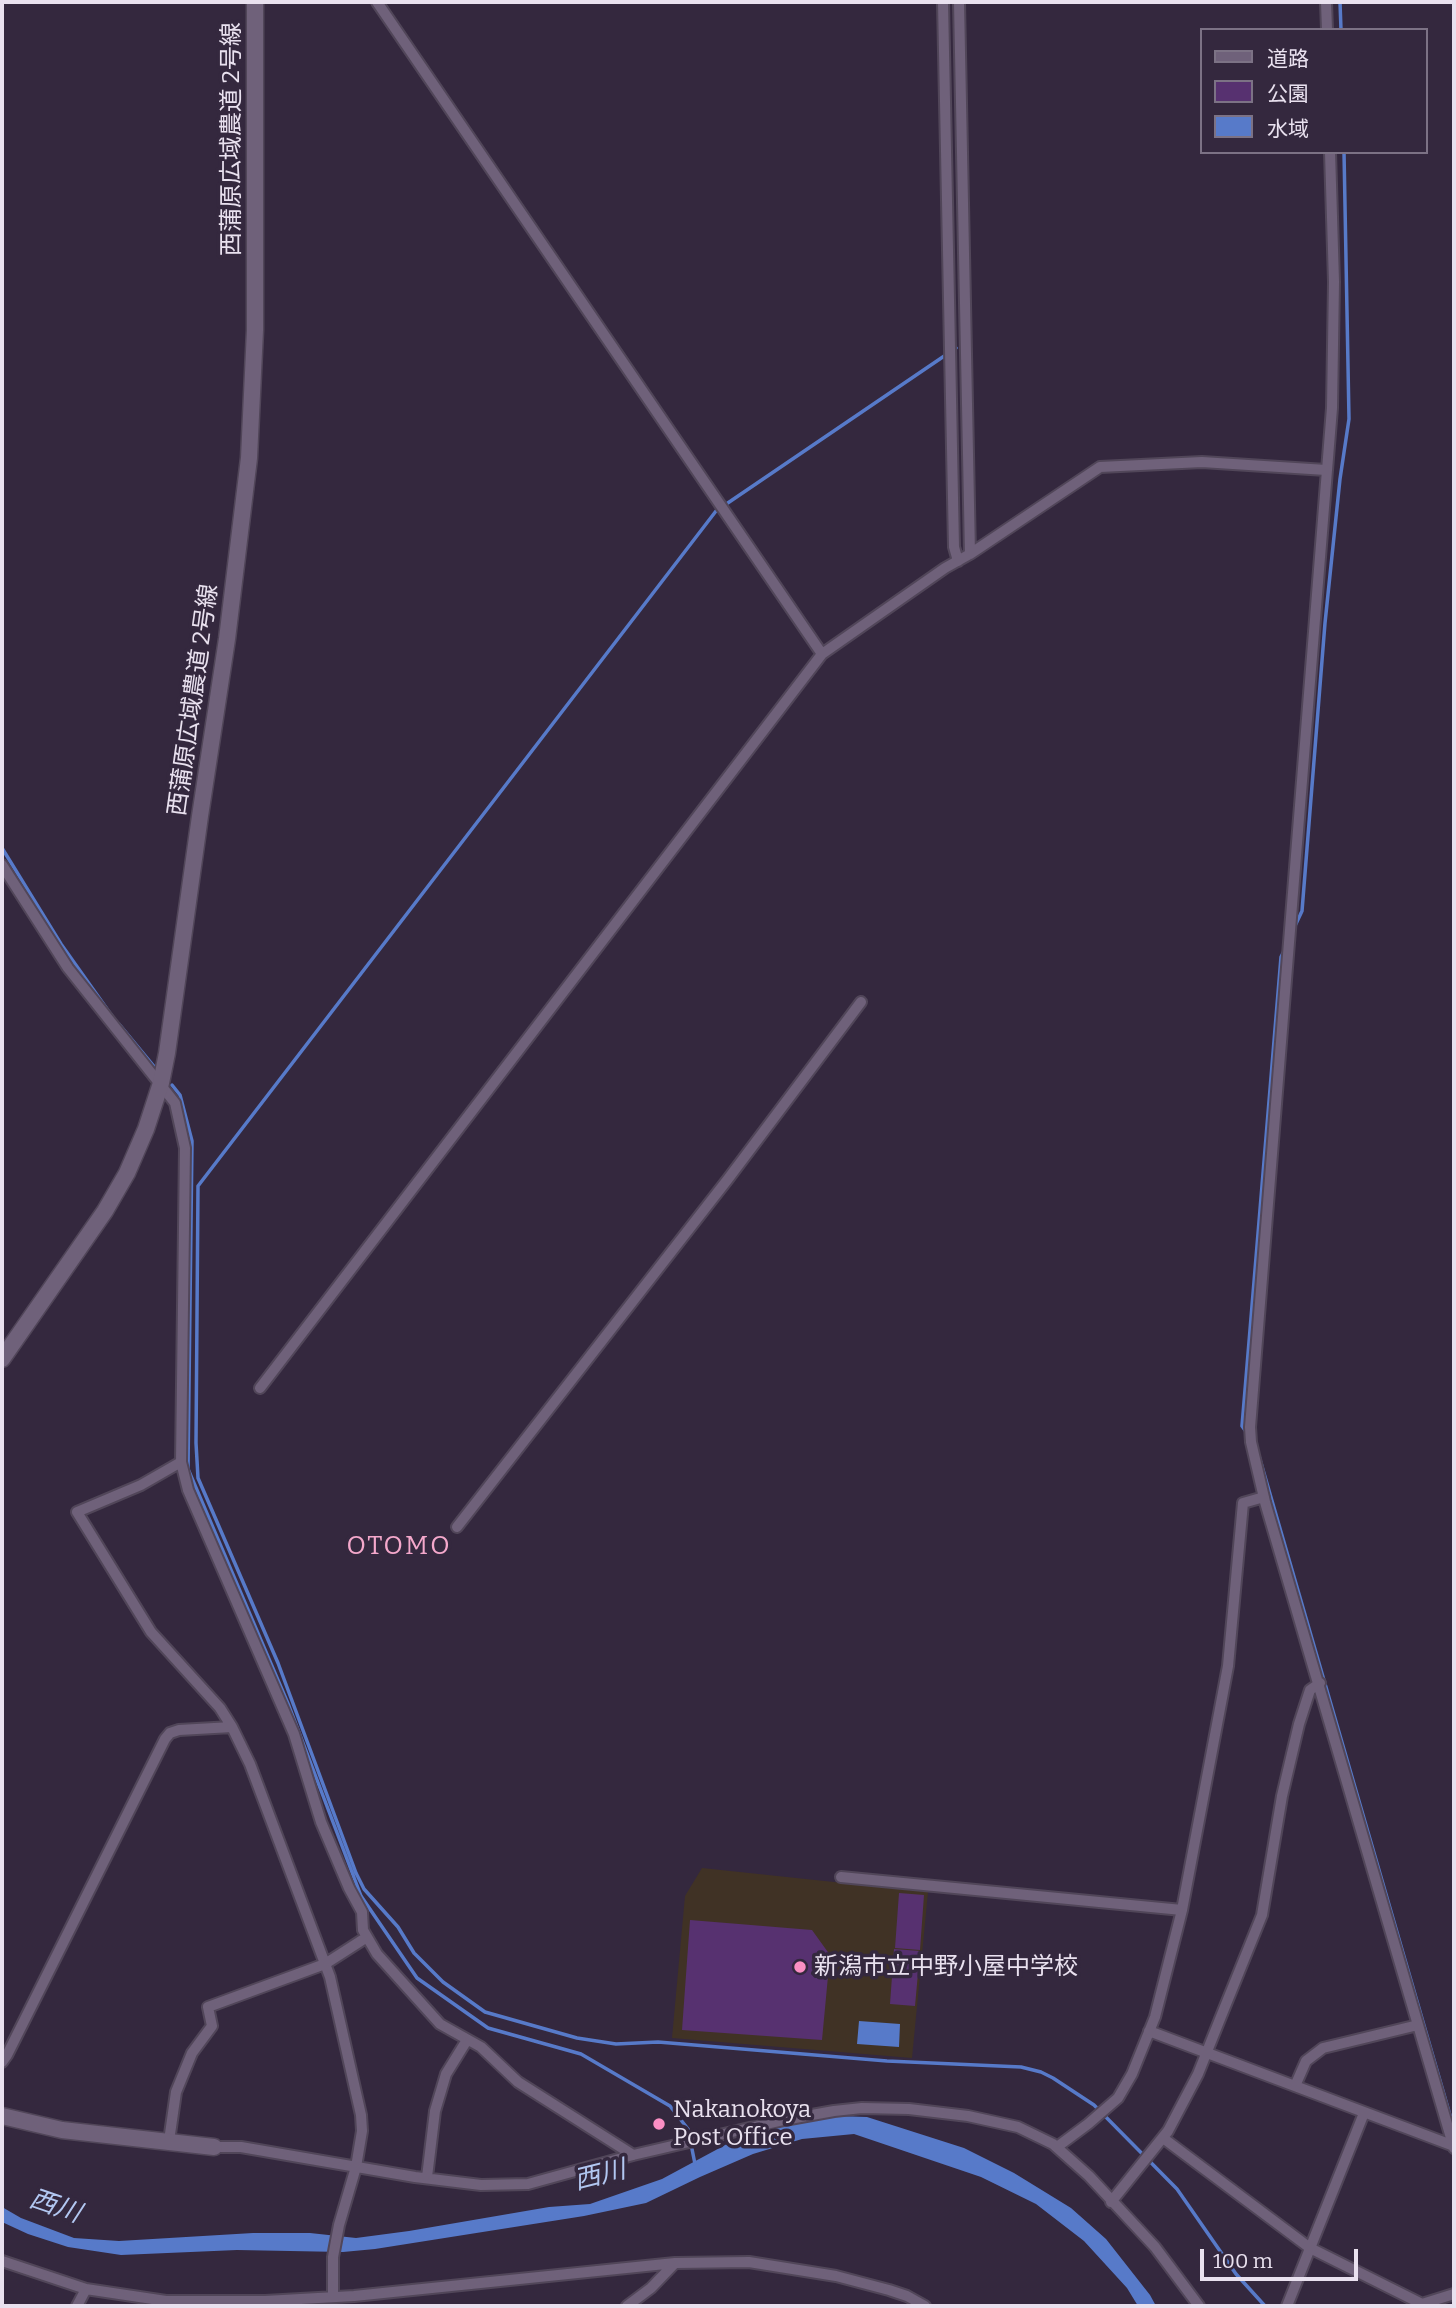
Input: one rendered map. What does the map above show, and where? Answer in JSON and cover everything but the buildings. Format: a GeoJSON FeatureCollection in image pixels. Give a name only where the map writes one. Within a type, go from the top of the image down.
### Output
{"type":"FeatureCollection","features":[{"type":"Feature","properties":{"kind":"street","name":"西蒲原広域農道 2号線"},"geometry":{"type":"LineString","coordinates":[[2,1359],[105,1211],[127,1172],[146,1129],[167,1053],[227,639],[249,458],[255,330],[255,2]]}},
{"type":"Feature","properties":{"kind":"street"},"geometry":{"type":"LineString","coordinates":[[377,2],[822,654]]}},
{"type":"Feature","properties":{"kind":"street"},"geometry":{"type":"LineString","coordinates":[[943,2],[954,547],[958,561]]}},
{"type":"Feature","properties":{"kind":"street"},"geometry":{"type":"LineString","coordinates":[[958,2],[970,554]]}},
{"type":"Feature","properties":{"kind":"street"},"geometry":{"type":"LineString","coordinates":[[1326,2],[1327,28]]}},
{"type":"Feature","properties":{"kind":"street"},"geometry":{"type":"LineString","coordinates":[[1330,154],[1334,282],[1332,408],[1250,1427],[1264,1497],[1454,2147]]}},
{"type":"Feature","properties":{"kind":"street"},"geometry":{"type":"LineString","coordinates":[[260,1388],[822,654],[945,568],[1100,467],[1202,462],[1326,470]]}},
{"type":"Feature","properties":{"kind":"street"},"geometry":{"type":"LineString","coordinates":[[2,865],[68,968],[175,1103],[185,1148],[180,1462],[188,1490],[290,1724],[321,1822],[362,1912],[363,1930],[377,1954],[440,2024],[481,2047],[518,2082],[633,2155]]}},
{"type":"Feature","properties":{"kind":"street"},"geometry":{"type":"LineString","coordinates":[[457,1527],[720,1189],[861,1002]]}},
{"type":"Feature","properties":{"kind":"street"},"geometry":{"type":"LineString","coordinates":[[180,1462],[141,1485],[77,1512],[151,1632],[219,1708],[232,1727],[250,1764],[325,1964],[361,2115],[362,2131],[356,2167],[339,2225],[333,2258],[333,2297]]}},
{"type":"Feature","properties":{"kind":"street"},"geometry":{"type":"LineString","coordinates":[[1057,2147],[1118,2098],[1132,2074],[1155,2017],[1182,1910],[1228,1666],[1242,1503],[1264,1497]]}},
{"type":"Feature","properties":{"kind":"street"},"geometry":{"type":"LineString","coordinates":[[1111,2202],[1163,2138],[1192,2085],[1262,1915],[1282,1796],[1299,1724],[1310,1690],[1320,1684]]}},
{"type":"Feature","properties":{"kind":"street"},"geometry":{"type":"LineString","coordinates":[[2,2062],[165,1739],[170,1733],[179,1730],[232,1727]]}},
{"type":"Feature","properties":{"kind":"street"},"geometry":{"type":"LineString","coordinates":[[841,1877],[1182,1910]]}},
{"type":"Feature","properties":{"kind":"street"},"geometry":{"type":"LineString","coordinates":[[169,2141],[177,2092],[192,2053],[212,2026],[208,2007],[325,1964],[367,1937]]}},
{"type":"Feature","properties":{"kind":"street"},"geometry":{"type":"LineString","coordinates":[[1295,2087],[1306,2061],[1323,2048],[1418,2025]]}},
{"type":"Feature","properties":{"kind":"street"},"geometry":{"type":"LineString","coordinates":[[1149,2031],[1454,2147]]}},
{"type":"Feature","properties":{"kind":"street"},"geometry":{"type":"LineString","coordinates":[[427,2177],[435,2110],[446,2074],[467,2040]]}},
{"type":"Feature","properties":{"kind":"street"},"geometry":{"type":"LineString","coordinates":[[2,2116],[62,2130],[214,2147],[241,2147],[481,2185],[528,2184],[633,2155],[785,2120],[862,2108],[909,2109],[968,2116],[1018,2127],[1057,2147],[1089,2176],[1155,2247],[1199,2306]]}},
{"type":"Feature","properties":{"kind":"street"},"geometry":{"type":"LineString","coordinates":[[1287,2306],[1364,2113]]}},
{"type":"Feature","properties":{"kind":"street"},"geometry":{"type":"LineString","coordinates":[[1163,2138],[1310,2248],[1422,2304],[1454,2294]]}},
{"type":"Feature","properties":{"kind":"street"},"geometry":{"type":"LineString","coordinates":[[2,2261],[86,2289],[166,2301],[265,2301],[378,2294],[675,2263],[749,2262],[836,2276],[907,2296],[925,2306]]}},
{"type":"Feature","properties":{"kind":"street"},"geometry":{"type":"LineString","coordinates":[[627,2306],[651,2288],[675,2263]]}},
{"type":"Feature","properties":{"kind":"street"},"geometry":{"type":"LineString","coordinates":[[77,2306],[86,2289]]}},
{"type":"Feature","properties":{"kind":"shaded area","name":"新潟市立中野小屋中学校"},"geometry":{"type":"Polygon","coordinates":[[[702,1868],[928,1892],[912,2058],[672,2038],[685,1896],[702,1868]]]}},
{"type":"Feature","properties":{"kind":"green space"},"geometry":{"type":"Polygon","coordinates":[[[899,1893],[924,1895],[920,1950],[895,1948],[899,1893]]]}},
{"type":"Feature","properties":{"kind":"green space"},"geometry":{"type":"Polygon","coordinates":[[[690,1920],[812,1930],[830,1955],[822,2040],[682,2030],[690,1920]]]}},
{"type":"Feature","properties":{"kind":"green space"},"geometry":{"type":"Polygon","coordinates":[[[894,1949],[920,1951],[915,2006],[890,2004],[894,1949]]]}},
{"type":"Feature","properties":{"kind":"water"},"geometry":{"type":"Polygon","coordinates":[[[859,2021],[900,2024],[899,2047],[857,2044],[859,2021]]]}},
{"type":"Feature","properties":{"kind":"water"},"geometry":{"type":"Polygon","coordinates":[[[835,2116],[867,2117],[964,2148],[1014,2173],[1071,2208],[1106,2239],[1156,2306],[1138,2306],[1127,2288],[1084,2241],[1036,2204],[981,2177],[854,2134],[802,2139],[753,2154],[646,2203],[584,2216],[375,2249],[343,2252],[237,2250],[121,2255],[68,2247],[2,2222],[2,2207],[21,2218],[74,2238],[119,2241],[253,2233],[310,2233],[356,2238],[549,2207],[590,2204],[662,2179],[727,2144],[778,2127],[835,2116]]]}},
{"type":"Feature","properties":{"kind":"waterway"},"geometry":{"type":"LineString","coordinates":[[1340,2],[1341,28]]}},
{"type":"Feature","properties":{"kind":"waterway"},"geometry":{"type":"LineString","coordinates":[[1294,928],[1302,911],[1325,623],[1349,419],[1344,154]]}},
{"type":"Feature","properties":{"kind":"waterway"},"geometry":{"type":"LineString","coordinates":[[956,348],[716,511],[198,1186],[198,1478],[278,1663],[356,1873],[364,1889],[398,1927],[414,1953],[443,1982],[485,2012],[577,2038],[616,2044],[658,2042],[887,2061],[1021,2067],[1041,2072],[1094,2105],[1177,2189],[1236,2274],[1265,2306]]}},
{"type":"Feature","properties":{"kind":"waterway"},"geometry":{"type":"LineString","coordinates":[[2,848],[61,944],[112,1016]]}},
{"type":"Feature","properties":{"kind":"waterway"},"geometry":{"type":"LineString","coordinates":[[1247,1433],[1242,1426],[1281,957],[1284,951]]}},
{"type":"Feature","properties":{"kind":"waterway"},"geometry":{"type":"LineString","coordinates":[[119,1024],[157,1070]]}},
{"type":"Feature","properties":{"kind":"waterway"},"geometry":{"type":"LineString","coordinates":[[172,1085],[180,1095],[192,1141],[188,1469],[289,1706],[361,1896],[417,1978],[488,2028],[581,2054],[670,2106],[688,2129],[695,2164]]}},
{"type":"Feature","properties":{"kind":"waterway"},"geometry":{"type":"LineString","coordinates":[[1259,1456],[1454,2129]]}},
{"type":"Feature","properties":{"kind":"place","name":"新潟市立中野小屋中学校"},"geometry":{"type":"Point","coordinates":[800,1967]}},
{"type":"Feature","properties":{"kind":"place","name":"Nakanokoya Post Office"},"geometry":{"type":"Point","coordinates":[659,2124]}},
{"type":"Feature","properties":{"kind":"district","name":"OTOMO"},"geometry":{"type":"Point","coordinates":[399,1547]}},
{"type":"Feature","properties":{"kind":"water label","name":"西川"},"geometry":{"type":"Point","coordinates":[600,2176]}},
{"type":"Feature","properties":{"kind":"water label","name":"西川"},"geometry":{"type":"Point","coordinates":[55,2207]}}]}
